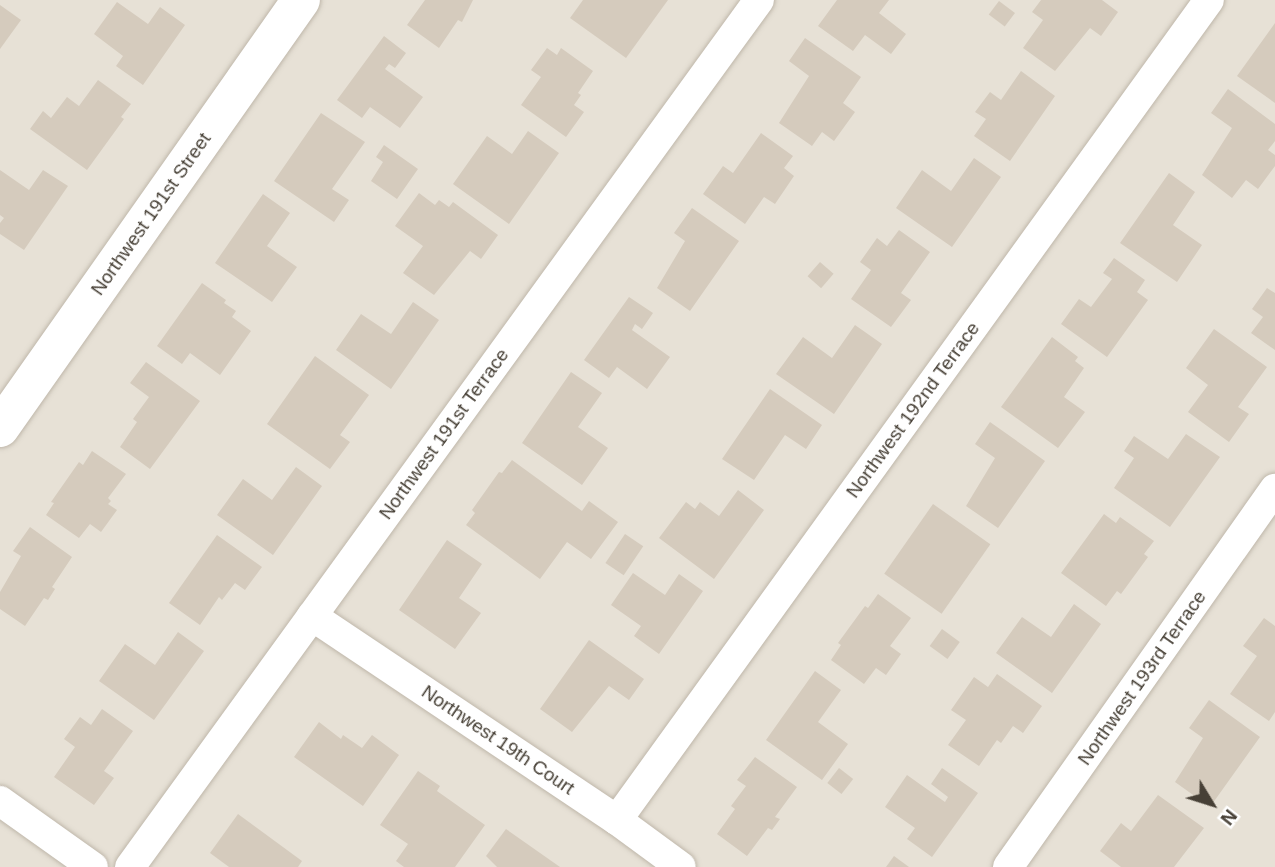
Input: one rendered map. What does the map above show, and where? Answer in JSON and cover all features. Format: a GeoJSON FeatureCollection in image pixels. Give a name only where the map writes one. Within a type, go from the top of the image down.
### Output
{"type":"FeatureCollection","features":[{"type":"Feature","properties":{"kind":"street","name":"Northwest 191st Street"},"geometry":{"type":"LineString","coordinates":[[0,428],[301,0]]}},
{"type":"Feature","properties":{"kind":"street","name":"Northwest 191st Terrace"},"geometry":{"type":"LineString","coordinates":[[130,867],[759,0]]}},
{"type":"Feature","properties":{"kind":"street","name":"Northwest 192nd Terrace"},"geometry":{"type":"LineString","coordinates":[[617,820],[1209,0]]}},
{"type":"Feature","properties":{"kind":"street","name":"Northwest 193rd Terrace"},"geometry":{"type":"LineString","coordinates":[[1008,867],[1275,489]]}},
{"type":"Feature","properties":{"kind":"street","name":"Northwest 19th Court"},"geometry":{"type":"LineString","coordinates":[[312,616],[617,820],[681,867]]}},
{"type":"Feature","properties":{"kind":"street"},"geometry":{"type":"LineString","coordinates":[[0,801],[93,867]]}},
{"type":"Feature","properties":{"kind":"shaded area"},"geometry":{"type":"Polygon","coordinates":[[[0,0],[1275,0],[1275,867],[0,867],[0,0]]]}},
{"type":"Feature","properties":{"kind":"building"},"geometry":{"type":"Polygon","coordinates":[[[425,0],[473,0],[462,22],[458,20],[439,48],[407,25],[425,0]]]}},
{"type":"Feature","properties":{"kind":"building"},"geometry":{"type":"Polygon","coordinates":[[[583,0],[668,0],[626,58],[570,18],[583,0]]]}},
{"type":"Feature","properties":{"kind":"building"},"geometry":{"type":"Polygon","coordinates":[[[837,0],[889,0],[879,13],[906,34],[891,54],[865,35],[853,51],[818,26],[837,0]]]}},
{"type":"Feature","properties":{"kind":"building"},"geometry":{"type":"Polygon","coordinates":[[[1041,0],[1102,0],[1118,12],[1101,36],[1090,28],[1055,71],[1023,48],[1043,20],[1032,12],[1041,0]]]}},
{"type":"Feature","properties":{"kind":"building"},"geometry":{"type":"Polygon","coordinates":[[[999,1],[1015,13],[1005,27],[989,15],[999,1]]]}},
{"type":"Feature","properties":{"kind":"building"},"geometry":{"type":"Polygon","coordinates":[[[117,2],[148,24],[160,7],[185,25],[143,85],[116,66],[123,56],[94,34],[117,2]]]}},
{"type":"Feature","properties":{"kind":"building"},"geometry":{"type":"Polygon","coordinates":[[[0,5],[21,20],[0,49],[0,5]]]}},
{"type":"Feature","properties":{"kind":"building"},"geometry":{"type":"Polygon","coordinates":[[[1275,23],[1275,103],[1237,76],[1275,23]]]}},
{"type":"Feature","properties":{"kind":"building"},"geometry":{"type":"Polygon","coordinates":[[[384,36],[406,53],[395,68],[389,64],[385,69],[423,97],[400,128],[370,107],[362,118],[337,100],[384,36]]]}},
{"type":"Feature","properties":{"kind":"building"},"geometry":{"type":"Polygon","coordinates":[[[805,38],[861,77],[843,103],[855,112],[834,141],[822,132],[812,146],[779,123],[809,76],[789,61],[805,38]]]}},
{"type":"Feature","properties":{"kind":"building"},"geometry":{"type":"Polygon","coordinates":[[[547,48],[557,55],[561,48],[593,71],[578,93],[581,95],[574,105],[584,112],[566,137],[521,105],[541,77],[531,70],[547,48]]]}},
{"type":"Feature","properties":{"kind":"building"},"geometry":{"type":"Polygon","coordinates":[[[1021,71],[1055,96],[1010,161],[974,136],[986,119],[975,112],[990,92],[1001,100],[1021,71]]]}},
{"type":"Feature","properties":{"kind":"building"},"geometry":{"type":"Polygon","coordinates":[[[98,80],[131,104],[121,117],[124,119],[87,170],[30,129],[43,111],[51,118],[67,97],[79,106],[98,80]]]}},
{"type":"Feature","properties":{"kind":"building"},"geometry":{"type":"Polygon","coordinates":[[[1228,89],[1275,124],[1275,141],[1268,150],[1275,155],[1275,166],[1258,189],[1246,180],[1232,198],[1202,175],[1232,128],[1211,113],[1228,89]]]}},
{"type":"Feature","properties":{"kind":"building"},"geometry":{"type":"Polygon","coordinates":[[[321,113],[365,142],[332,189],[349,200],[334,222],[274,181],[321,113]]]}},
{"type":"Feature","properties":{"kind":"building"},"geometry":{"type":"Polygon","coordinates":[[[528,131],[559,153],[509,224],[453,184],[487,136],[512,154],[528,131]]]}},
{"type":"Feature","properties":{"kind":"building"},"geometry":{"type":"Polygon","coordinates":[[[761,133],[793,156],[784,168],[794,176],[775,204],[764,197],[745,224],[703,194],[723,166],[733,173],[761,133]]]}},
{"type":"Feature","properties":{"kind":"building"},"geometry":{"type":"Polygon","coordinates":[[[384,145],[418,169],[397,199],[371,181],[383,162],[376,157],[384,145]]]}},
{"type":"Feature","properties":{"kind":"building"},"geometry":{"type":"Polygon","coordinates":[[[974,158],[1001,177],[952,247],[896,208],[922,170],[951,191],[974,158]]]}},
{"type":"Feature","properties":{"kind":"building"},"geometry":{"type":"Polygon","coordinates":[[[0,170],[29,190],[43,170],[68,186],[24,250],[0,234],[0,223],[4,218],[0,215],[0,170]]]}},
{"type":"Feature","properties":{"kind":"building"},"geometry":{"type":"Polygon","coordinates":[[[1169,173],[1195,192],[1173,225],[1202,245],[1177,282],[1120,243],[1169,173]]]}},
{"type":"Feature","properties":{"kind":"building"},"geometry":{"type":"Polygon","coordinates":[[[419,193],[435,205],[439,200],[449,207],[453,202],[498,235],[481,259],[470,251],[434,295],[403,273],[423,246],[395,226],[419,193]]]}},
{"type":"Feature","properties":{"kind":"building"},"geometry":{"type":"Polygon","coordinates":[[[263,194],[290,213],[267,246],[297,267],[272,302],[215,263],[263,194]]]}},
{"type":"Feature","properties":{"kind":"building"},"geometry":{"type":"Polygon","coordinates":[[[692,208],[739,241],[690,311],[657,288],[685,241],[674,233],[692,208]]]}},
{"type":"Feature","properties":{"kind":"building"},"geometry":{"type":"Polygon","coordinates":[[[899,230],[930,252],[901,293],[911,300],[891,327],[851,299],[871,270],[860,262],[877,238],[887,246],[899,230]]]}},
{"type":"Feature","properties":{"kind":"building"},"geometry":{"type":"Polygon","coordinates":[[[1114,258],[1145,280],[1137,292],[1148,300],[1107,357],[1061,324],[1079,299],[1091,307],[1112,279],[1103,273],[1114,258]]]}},
{"type":"Feature","properties":{"kind":"building"},"geometry":{"type":"Polygon","coordinates":[[[820,262],[834,274],[821,288],[808,276],[820,262]]]}},
{"type":"Feature","properties":{"kind":"building"},"geometry":{"type":"Polygon","coordinates":[[[202,283],[226,300],[224,303],[236,311],[232,317],[251,331],[220,375],[190,353],[182,364],[157,346],[202,283]]]}},
{"type":"Feature","properties":{"kind":"building"},"geometry":{"type":"Polygon","coordinates":[[[1267,288],[1275,293],[1275,350],[1251,333],[1263,317],[1252,309],[1267,288]]]}},
{"type":"Feature","properties":{"kind":"building"},"geometry":{"type":"Polygon","coordinates":[[[629,297],[653,313],[642,329],[635,324],[632,330],[670,357],[647,389],[617,367],[609,378],[584,360],[629,297]]]}},
{"type":"Feature","properties":{"kind":"building"},"geometry":{"type":"Polygon","coordinates":[[[413,302],[439,320],[391,389],[336,350],[361,314],[391,334],[413,302]]]}},
{"type":"Feature","properties":{"kind":"building"},"geometry":{"type":"Polygon","coordinates":[[[855,325],[882,344],[834,414],[776,374],[803,337],[832,358],[855,325]]]}},
{"type":"Feature","properties":{"kind":"building"},"geometry":{"type":"Polygon","coordinates":[[[1214,329],[1267,367],[1238,407],[1249,414],[1229,442],[1188,412],[1208,385],[1186,368],[1214,329]]]}},
{"type":"Feature","properties":{"kind":"building"},"geometry":{"type":"Polygon","coordinates":[[[1052,337],[1078,357],[1075,361],[1084,368],[1064,397],[1085,412],[1058,448],[1001,407],[1052,337]]]}},
{"type":"Feature","properties":{"kind":"building"},"geometry":{"type":"Polygon","coordinates":[[[315,356],[369,395],[340,435],[350,442],[330,469],[267,424],[315,356]]]}},
{"type":"Feature","properties":{"kind":"building"},"geometry":{"type":"Polygon","coordinates":[[[146,362],[200,401],[150,469],[120,447],[137,422],[133,419],[149,397],[130,383],[146,362]]]}},
{"type":"Feature","properties":{"kind":"building"},"geometry":{"type":"Polygon","coordinates":[[[571,372],[602,393],[578,427],[608,448],[582,485],[522,443],[571,372]]]}},
{"type":"Feature","properties":{"kind":"building"},"geometry":{"type":"Polygon","coordinates":[[[770,389],[822,425],[806,449],[785,435],[754,480],[722,459],[770,389]]]}},
{"type":"Feature","properties":{"kind":"building"},"geometry":{"type":"Polygon","coordinates":[[[990,422],[1045,461],[998,528],[966,506],[995,458],[975,444],[990,422]]]}},
{"type":"Feature","properties":{"kind":"building"},"geometry":{"type":"Polygon","coordinates":[[[1186,434],[1220,457],[1170,527],[1114,488],[1134,458],[1124,451],[1134,436],[1168,459],[1186,434]]]}},
{"type":"Feature","properties":{"kind":"building"},"geometry":{"type":"Polygon","coordinates":[[[92,451],[126,474],[108,498],[111,501],[108,504],[117,510],[101,532],[90,524],[79,538],[46,515],[54,503],[51,502],[79,462],[83,465],[92,451]]]}},
{"type":"Feature","properties":{"kind":"building"},"geometry":{"type":"Polygon","coordinates":[[[512,460],[582,511],[589,501],[618,522],[591,559],[567,542],[540,579],[466,525],[475,513],[472,510],[499,472],[502,473],[512,460]]]}},
{"type":"Feature","properties":{"kind":"building"},"geometry":{"type":"Polygon","coordinates":[[[296,467],[322,486],[273,555],[217,515],[243,479],[272,500],[296,467]]]}},
{"type":"Feature","properties":{"kind":"building"},"geometry":{"type":"Polygon","coordinates":[[[738,490],[764,510],[714,579],[659,538],[686,502],[695,509],[700,502],[719,516],[738,490]]]}},
{"type":"Feature","properties":{"kind":"building"},"geometry":{"type":"Polygon","coordinates":[[[933,504],[990,544],[942,614],[884,574],[933,504]]]}},
{"type":"Feature","properties":{"kind":"building"},"geometry":{"type":"Polygon","coordinates":[[[1104,514],[1116,523],[1120,517],[1154,541],[1144,554],[1148,557],[1121,594],[1117,591],[1106,606],[1061,573],[1104,514]]]}},
{"type":"Feature","properties":{"kind":"building"},"geometry":{"type":"Polygon","coordinates":[[[30,527],[72,557],[52,587],[55,589],[48,600],[44,598],[25,626],[0,609],[0,592],[21,556],[13,551],[30,527]]]}},
{"type":"Feature","properties":{"kind":"building"},"geometry":{"type":"Polygon","coordinates":[[[625,534],[643,546],[624,575],[605,563],[625,534]]]}},
{"type":"Feature","properties":{"kind":"building"},"geometry":{"type":"Polygon","coordinates":[[[217,535],[262,567],[245,590],[235,583],[222,600],[219,597],[200,625],[169,603],[217,535]]]}},
{"type":"Feature","properties":{"kind":"building"},"geometry":{"type":"Polygon","coordinates":[[[447,540],[482,564],[459,598],[481,613],[455,649],[399,610],[447,540]]]}},
{"type":"Feature","properties":{"kind":"building"},"geometry":{"type":"Polygon","coordinates":[[[633,573],[665,595],[679,574],[703,591],[659,654],[634,636],[641,626],[611,605],[633,573]]]}},
{"type":"Feature","properties":{"kind":"building"},"geometry":{"type":"Polygon","coordinates":[[[878,594],[911,618],[890,646],[901,654],[886,675],[876,668],[864,684],[831,660],[841,645],[838,643],[865,606],[868,608],[878,594]]]}},
{"type":"Feature","properties":{"kind":"building"},"geometry":{"type":"Polygon","coordinates":[[[1074,604],[1101,624],[1052,693],[996,653],[1022,617],[1051,637],[1074,604]]]}},
{"type":"Feature","properties":{"kind":"building"},"geometry":{"type":"Polygon","coordinates":[[[1264,618],[1275,626],[1275,712],[1269,721],[1230,694],[1257,656],[1243,646],[1264,618]]]}},
{"type":"Feature","properties":{"kind":"building"},"geometry":{"type":"Polygon","coordinates":[[[942,629],[960,642],[947,659],[930,646],[942,629]]]}},
{"type":"Feature","properties":{"kind":"building"},"geometry":{"type":"Polygon","coordinates":[[[178,632],[204,651],[154,720],[99,681],[125,644],[155,665],[178,632]]]}},
{"type":"Feature","properties":{"kind":"building"},"geometry":{"type":"Polygon","coordinates":[[[589,640],[644,679],[629,700],[609,686],[572,732],[540,709],[589,640]]]}},
{"type":"Feature","properties":{"kind":"building"},"geometry":{"type":"Polygon","coordinates":[[[815,671],[841,690],[818,722],[848,744],[822,780],[766,740],[815,671]]]}},
{"type":"Feature","properties":{"kind":"building"},"geometry":{"type":"Polygon","coordinates":[[[997,674],[1042,706],[1023,733],[1013,726],[1001,743],[997,740],[979,766],[948,745],[966,720],[951,710],[974,677],[988,687],[997,674]]]}},
{"type":"Feature","properties":{"kind":"building"},"geometry":{"type":"Polygon","coordinates":[[[1209,700],[1260,737],[1210,807],[1175,782],[1203,738],[1189,728],[1209,700]]]}},
{"type":"Feature","properties":{"kind":"building"},"geometry":{"type":"Polygon","coordinates":[[[102,709],[133,731],[104,771],[114,778],[94,805],[54,777],[75,747],[64,739],[80,717],[91,725],[102,709]]]}},
{"type":"Feature","properties":{"kind":"building"},"geometry":{"type":"Polygon","coordinates":[[[319,722],[341,739],[343,735],[362,748],[372,735],[399,755],[363,806],[294,757],[319,722]]]}},
{"type":"Feature","properties":{"kind":"building"},"geometry":{"type":"Polygon","coordinates":[[[755,757],[797,787],[775,817],[780,819],[772,830],[768,828],[747,856],[717,834],[735,809],[731,806],[746,786],[737,780],[755,757]]]}},
{"type":"Feature","properties":{"kind":"building"},"geometry":{"type":"Polygon","coordinates":[[[839,768],[853,779],[841,794],[827,783],[839,768]]]}},
{"type":"Feature","properties":{"kind":"building"},"geometry":{"type":"Polygon","coordinates":[[[942,768],[978,793],[932,857],[907,839],[915,828],[885,807],[907,775],[945,802],[948,797],[931,784],[942,768]]]}},
{"type":"Feature","properties":{"kind":"building"},"geometry":{"type":"Polygon","coordinates":[[[418,771],[440,786],[437,791],[485,825],[455,867],[404,867],[396,861],[408,844],[380,825],[418,771]]]}},
{"type":"Feature","properties":{"kind":"building"},"geometry":{"type":"Polygon","coordinates":[[[1158,795],[1204,828],[1174,867],[1121,867],[1100,851],[1121,823],[1131,831],[1158,795]]]}},
{"type":"Feature","properties":{"kind":"building"},"geometry":{"type":"Polygon","coordinates":[[[238,814],[302,861],[298,867],[229,867],[210,853],[238,814]]]}},
{"type":"Feature","properties":{"kind":"building"},"geometry":{"type":"Polygon","coordinates":[[[506,829],[560,867],[497,867],[486,856],[506,829]]]}},
{"type":"Feature","properties":{"kind":"building"},"geometry":{"type":"Polygon","coordinates":[[[894,856],[909,867],[886,867],[894,856]]]}}]}
